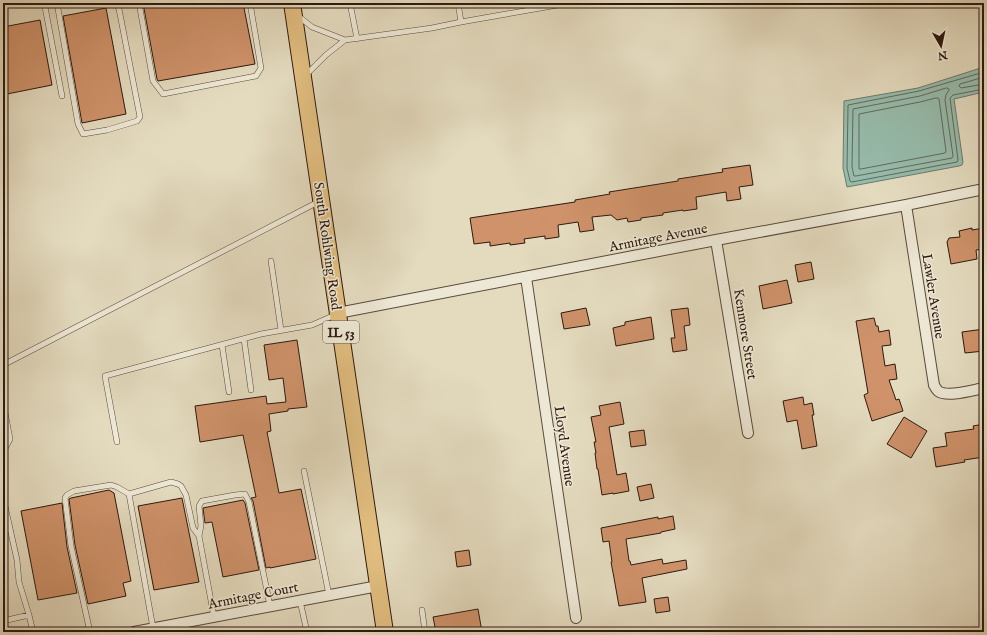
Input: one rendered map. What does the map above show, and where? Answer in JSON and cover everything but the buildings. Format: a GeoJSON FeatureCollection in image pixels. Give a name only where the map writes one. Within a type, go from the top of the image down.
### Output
{"type":"FeatureCollection","features":[{"type":"Feature","properties":{"kind":"main road","name":"South Rohlwing Road"},"geometry":{"type":"LineString","coordinates":[[293,8],[385,632]]}},
{"type":"Feature","properties":{"kind":"street","name":"Armitage Avenue"},"geometry":{"type":"LineString","coordinates":[[338,314],[984,189]]}},
{"type":"Feature","properties":{"kind":"street","name":"Lawler Avenue"},"geometry":{"type":"LineString","coordinates":[[906,205],[934,385],[938,391],[948,394],[984,388]]}},
{"type":"Feature","properties":{"kind":"street","name":"Kenmore Street"},"geometry":{"type":"LineString","coordinates":[[716,240],[748,433]]}},
{"type":"Feature","properties":{"kind":"street","name":"Lloyd Avenue"},"geometry":{"type":"LineString","coordinates":[[526,277],[576,618]]}},
{"type":"Feature","properties":{"kind":"street","name":"Armitage Court"},"geometry":{"type":"LineString","coordinates":[[134,632],[378,586]]}},
{"type":"Feature","properties":{"kind":"lane"},"geometry":{"type":"LineString","coordinates":[[43,3],[62,96]]}},
{"type":"Feature","properties":{"kind":"lane"},"geometry":{"type":"LineString","coordinates":[[57,3],[78,124],[83,134],[107,130],[137,121],[140,117],[116,3]]}},
{"type":"Feature","properties":{"kind":"lane"},"geometry":{"type":"LineString","coordinates":[[139,3],[152,81],[163,94],[256,76],[261,68],[250,3]]}},
{"type":"Feature","properties":{"kind":"lane"},"geometry":{"type":"LineString","coordinates":[[350,3],[357,39]]}},
{"type":"Feature","properties":{"kind":"lane"},"geometry":{"type":"LineString","coordinates":[[458,3],[461,22]]}},
{"type":"Feature","properties":{"kind":"lane"},"geometry":{"type":"LineString","coordinates":[[293,8],[312,27],[345,40],[432,28],[569,3]]}},
{"type":"Feature","properties":{"kind":"lane"},"geometry":{"type":"LineString","coordinates":[[303,78],[326,55],[345,40]]}},
{"type":"Feature","properties":{"kind":"lane"},"geometry":{"type":"LineString","coordinates":[[3,365],[321,200]]}},
{"type":"Feature","properties":{"kind":"lane"},"geometry":{"type":"LineString","coordinates":[[271,261],[281,330]]}},
{"type":"Feature","properties":{"kind":"lane"},"geometry":{"type":"LineString","coordinates":[[117,442],[104,376],[261,334],[312,325],[338,314]]}},
{"type":"Feature","properties":{"kind":"lane"},"geometry":{"type":"LineString","coordinates":[[244,339],[251,390]]}},
{"type":"Feature","properties":{"kind":"lane"},"geometry":{"type":"LineString","coordinates":[[222,345],[229,392]]}},
{"type":"Feature","properties":{"kind":"lane"},"geometry":{"type":"LineString","coordinates":[[3,402],[10,439],[3,452]]}},
{"type":"Feature","properties":{"kind":"lane"},"geometry":{"type":"LineString","coordinates":[[304,471],[329,595]]}},
{"type":"Feature","properties":{"kind":"lane"},"geometry":{"type":"LineString","coordinates":[[90,632],[71,546],[64,498],[67,495],[74,491],[111,485],[129,494],[171,482],[178,484],[181,486],[186,495],[193,528],[199,536]]}},
{"type":"Feature","properties":{"kind":"lane"},"geometry":{"type":"LineString","coordinates":[[129,494],[153,628]]}},
{"type":"Feature","properties":{"kind":"lane"},"geometry":{"type":"LineString","coordinates":[[214,617],[199,536],[201,526],[199,506],[202,501],[245,494],[249,502],[270,606]]}},
{"type":"Feature","properties":{"kind":"lane"},"geometry":{"type":"LineString","coordinates":[[3,497],[17,560],[19,582],[33,632]]}},
{"type":"Feature","properties":{"kind":"lane"},"geometry":{"type":"LineString","coordinates":[[300,601],[307,632]]}},
{"type":"Feature","properties":{"kind":"lane"},"geometry":{"type":"LineString","coordinates":[[422,610],[425,632]]}},
{"type":"Feature","properties":{"kind":"lane"},"geometry":{"type":"LineString","coordinates":[[3,621],[29,615]]}},
{"type":"Feature","properties":{"kind":"water"},"geometry":{"type":"Polygon","coordinates":[[[984,67],[984,92],[954,99],[963,162],[962,165],[847,187],[843,168],[844,101],[918,88],[984,67]]]}}]}
